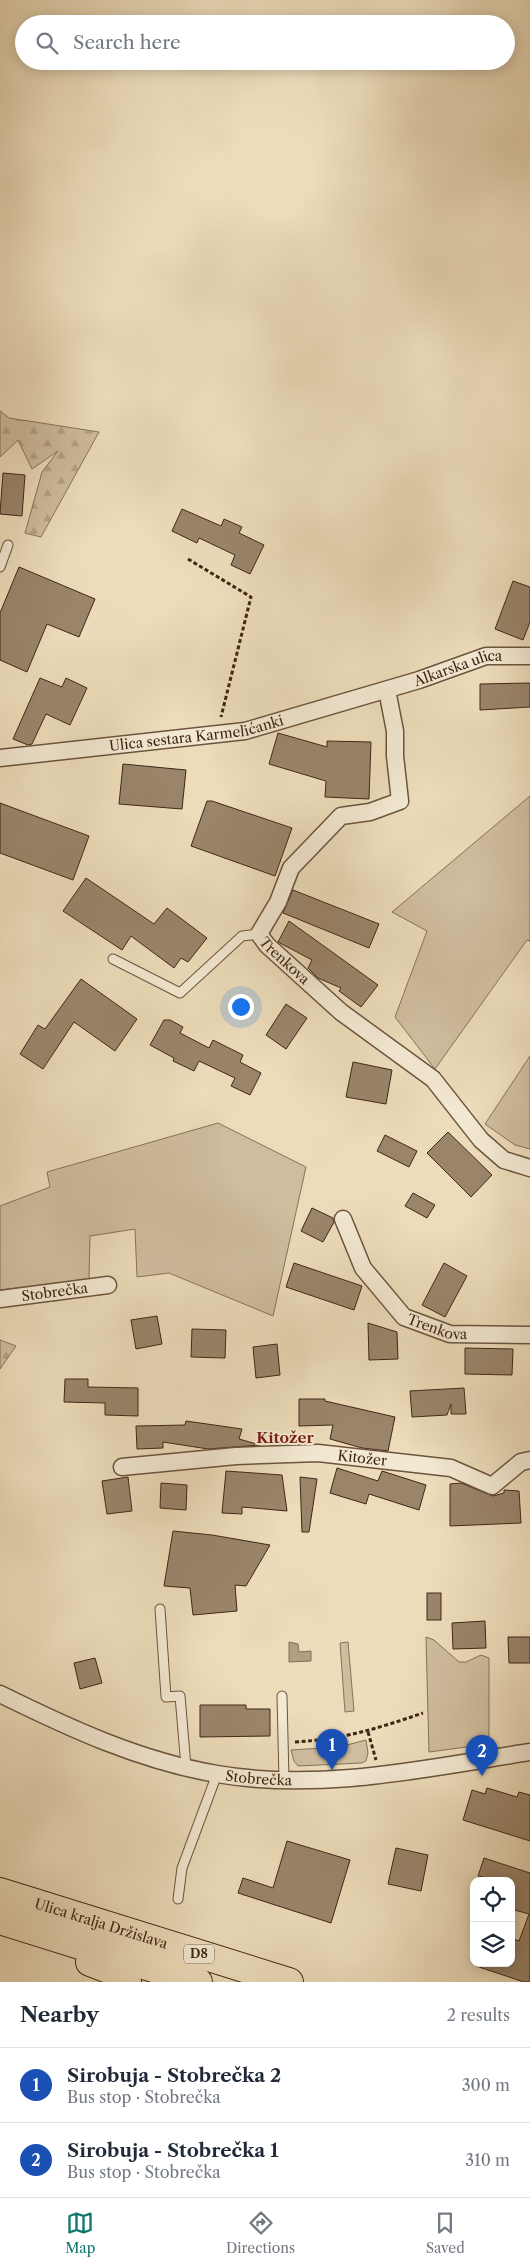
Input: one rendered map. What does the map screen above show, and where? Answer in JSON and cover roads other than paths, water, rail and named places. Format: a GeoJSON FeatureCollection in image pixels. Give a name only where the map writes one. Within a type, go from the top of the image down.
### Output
{"type":"FeatureCollection","features":[{"type":"Feature","properties":{"kind":"highway","name":"Ulica kralja Držislava"},"geometry":{"type":"LineString","coordinates":[[0,1892],[288,1982]]}},
{"type":"Feature","properties":{"kind":"highway","name":"Ulica kralja Držislava"},"geometry":{"type":"LineString","coordinates":[[0,1920],[198,1982]]}},
{"type":"Feature","properties":{"kind":"highway"},"geometry":{"type":"LineString","coordinates":[[60,1939],[72,1954],[111,1970],[127,1982]]}},
{"type":"Feature","properties":{"kind":"street","name":"Alkarska ulica"},"geometry":{"type":"LineString","coordinates":[[387,690],[486,656],[530,656]]}},
{"type":"Feature","properties":{"kind":"street","name":"Ulica sestara Karmelićanki"},"geometry":{"type":"LineString","coordinates":[[0,758],[245,731],[387,690]]}},
{"type":"Feature","properties":{"kind":"street","name":"Trenkova"},"geometry":{"type":"LineString","coordinates":[[387,690],[395,731],[395,756],[400,801],[370,812],[341,816],[291,868],[278,902],[259,934],[267,945],[341,1012],[433,1079],[481,1140],[504,1160],[530,1168]]}},
{"type":"Feature","properties":{"kind":"street","name":"Trenkova"},"geometry":{"type":"LineString","coordinates":[[343,1219],[363,1268],[404,1317],[450,1334],[530,1335]]}},
{"type":"Feature","properties":{"kind":"street","name":"Stobrečka"},"geometry":{"type":"LineString","coordinates":[[0,1299],[108,1285]]}},
{"type":"Feature","properties":{"kind":"street","name":"Kitožer"},"geometry":{"type":"LineString","coordinates":[[122,1467],[236,1456],[318,1453],[451,1468],[492,1486],[521,1462],[530,1460]]}},
{"type":"Feature","properties":{"kind":"street","name":"Stobrečka"},"geometry":{"type":"LineString","coordinates":[[0,1694],[71,1729],[153,1759],[217,1774],[284,1780],[380,1775],[530,1752]]}},
{"type":"Feature","properties":{"kind":"lane"},"geometry":{"type":"LineString","coordinates":[[0,567],[8,545]]}},
{"type":"Feature","properties":{"kind":"lane"},"geometry":{"type":"LineString","coordinates":[[113,959],[180,993],[242,936],[259,934]]}},
{"type":"Feature","properties":{"kind":"lane"},"geometry":{"type":"LineString","coordinates":[[160,1609],[166,1697],[180,1696],[186,1767]]}},
{"type":"Feature","properties":{"kind":"lane"},"geometry":{"type":"LineString","coordinates":[[282,1696],[284,1780]]}},
{"type":"Feature","properties":{"kind":"lane"},"geometry":{"type":"LineString","coordinates":[[178,1899],[182,1868],[217,1774]]}},
{"type":"Feature","properties":{"kind":"place","name":"Sirobuja - Stobrečka 2"},"geometry":{"type":"Point","coordinates":[332,1770]}},
{"type":"Feature","properties":{"kind":"place","name":"Sirobuja - Stobrečka 1"},"geometry":{"type":"Point","coordinates":[482,1776]}},
{"type":"Feature","properties":{"kind":"district","name":"Kitožer"},"geometry":{"type":"Point","coordinates":[285,1438]}}]}
